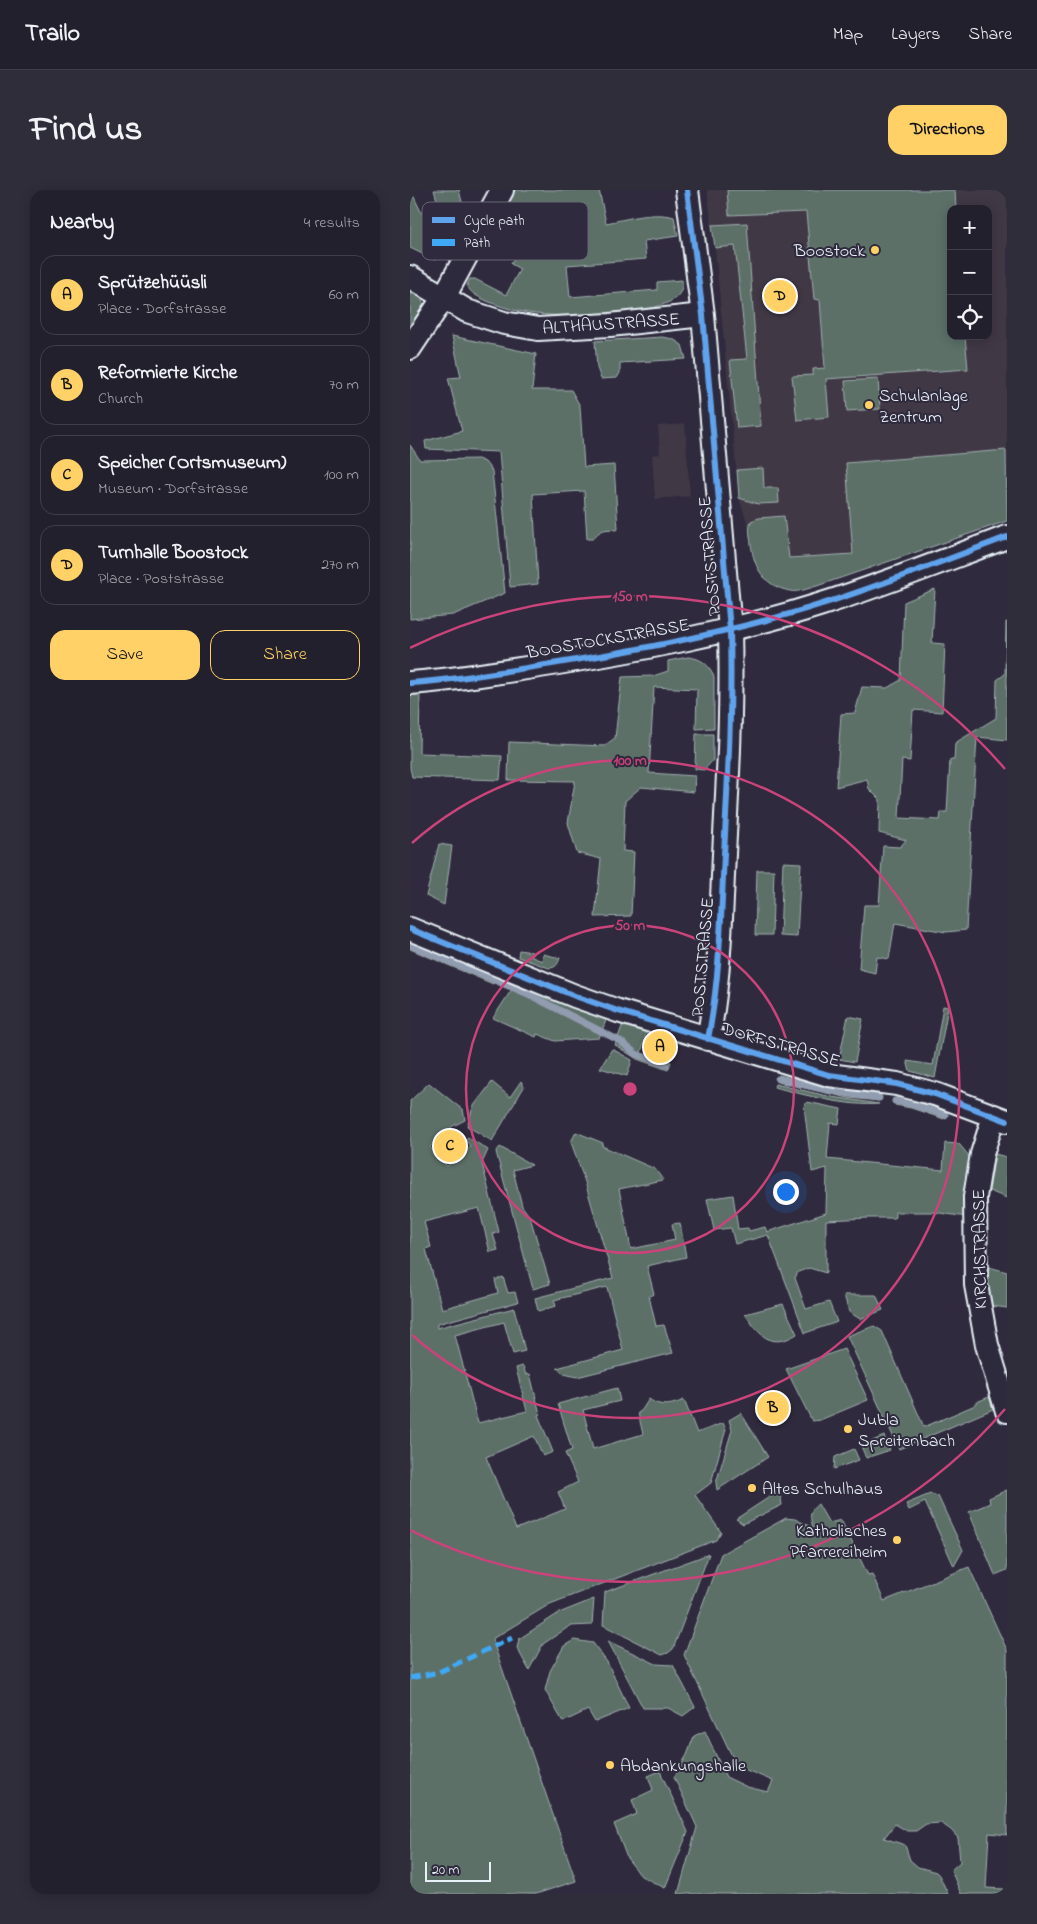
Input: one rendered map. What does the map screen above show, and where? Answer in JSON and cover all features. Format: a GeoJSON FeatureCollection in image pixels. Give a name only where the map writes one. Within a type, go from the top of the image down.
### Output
{"type":"FeatureCollection","features":[{"type":"Feature","properties":{"kind":"street"},"geometry":{"type":"LineString","coordinates":[[495,202],[502,190]]}},
{"type":"Feature","properties":{"kind":"street","name":"POSTSTRASSE"},"geometry":{"type":"LineString","coordinates":[[687,190],[703,315],[730,630],[731,676],[728,801],[721,930],[713,1013],[708,1039]]}},
{"type":"Feature","properties":{"kind":"street"},"geometry":{"type":"LineString","coordinates":[[410,348],[444,297],[464,260]]}},
{"type":"Feature","properties":{"kind":"street","name":"ALTHAUSTRASSE"},"geometry":{"type":"LineString","coordinates":[[410,277],[467,311],[504,323],[538,329],[610,326],[703,315]]}},
{"type":"Feature","properties":{"kind":"street","name":"BOOSTOCKSTRASSE"},"geometry":{"type":"LineString","coordinates":[[410,683],[445,681],[576,660],[730,630],[862,591],[1007,537]]}},
{"type":"Feature","properties":{"kind":"street","name":"DORFSTRASSE"},"geometry":{"type":"LineString","coordinates":[[410,929],[575,996],[708,1039],[830,1075],[897,1084],[935,1094],[1001,1118]]}},
{"type":"Feature","properties":{"kind":"street","name":"KIRCHSTRASSE"},"geometry":{"type":"LineString","coordinates":[[1001,1118],[982,1154],[975,1198],[976,1285],[987,1345],[1007,1411]]}},
{"type":"Feature","properties":{"kind":"shaded area","name":"Schulanlage Zentrum"},"geometry":{"type":"Polygon","coordinates":[[[707,190],[1007,190],[1007,465],[1005,450],[853,554],[788,558],[784,516],[751,521],[749,528],[739,498],[715,248],[707,190]]]}},
{"type":"Feature","properties":{"kind":"shaded area"},"geometry":{"type":"Polygon","coordinates":[[[685,424],[690,496],[655,499],[652,455],[660,454],[658,426],[685,424]]]}},
{"type":"Feature","properties":{"kind":"green space"},"geometry":{"type":"Polygon","coordinates":[[[434,190],[459,190],[462,202],[438,202],[434,190]]]}},
{"type":"Feature","properties":{"kind":"green space"},"geometry":{"type":"Polygon","coordinates":[[[510,190],[599,190],[606,223],[649,215],[674,217],[678,236],[644,241],[646,259],[567,265],[570,297],[657,290],[657,282],[682,280],[682,288],[679,294],[671,301],[649,308],[584,315],[535,314],[503,307],[475,295],[467,285],[470,279],[475,279],[506,295],[520,269],[511,264],[513,260],[588,260],[588,202],[504,202],[510,190]]]}},
{"type":"Feature","properties":{"kind":"green space"},"geometry":{"type":"Polygon","coordinates":[[[727,190],[955,190],[956,205],[947,205],[947,340],[965,340],[968,369],[826,379],[829,417],[797,420],[792,376],[813,375],[813,369],[825,368],[820,300],[814,299],[806,212],[729,215],[727,190]]]}},
{"type":"Feature","properties":{"kind":"green space"},"geometry":{"type":"Polygon","coordinates":[[[410,193],[412,193],[422,214],[422,254],[410,248],[410,193]]]}},
{"type":"Feature","properties":{"kind":"green space"},"geometry":{"type":"Polygon","coordinates":[[[747,223],[761,426],[737,428],[730,360],[747,359],[735,246],[715,248],[712,225],[747,223]]]}},
{"type":"Feature","properties":{"kind":"green space"},"geometry":{"type":"Polygon","coordinates":[[[410,290],[418,295],[422,301],[424,312],[410,338],[410,290]]]}},
{"type":"Feature","properties":{"kind":"green space"},"geometry":{"type":"Polygon","coordinates":[[[452,336],[536,354],[532,390],[571,390],[580,406],[584,467],[614,465],[618,529],[603,530],[593,539],[587,539],[584,491],[533,494],[538,584],[510,587],[499,452],[426,449],[425,441],[462,431],[448,378],[461,377],[452,336]]]}},
{"type":"Feature","properties":{"kind":"green space"},"geometry":{"type":"Polygon","coordinates":[[[662,337],[673,339],[682,345],[686,359],[620,363],[620,373],[617,378],[601,379],[597,368],[595,341],[662,337]]]}},
{"type":"Feature","properties":{"kind":"green space"},"geometry":{"type":"Polygon","coordinates":[[[878,379],[880,409],[847,411],[845,381],[878,379]]]}},
{"type":"Feature","properties":{"kind":"green space"},"geometry":{"type":"Polygon","coordinates":[[[410,445],[420,460],[478,459],[485,462],[492,471],[505,593],[453,615],[410,619],[410,445]]]}},
{"type":"Feature","properties":{"kind":"green space"},"geometry":{"type":"Polygon","coordinates":[[[1006,450],[1007,521],[800,591],[781,589],[773,585],[762,575],[758,568],[752,553],[749,529],[751,521],[759,518],[784,516],[789,558],[853,554],[846,463],[1006,450]]]}},
{"type":"Feature","properties":{"kind":"green space"},"geometry":{"type":"Polygon","coordinates":[[[763,468],[764,488],[778,488],[779,503],[758,504],[739,498],[737,470],[763,468]]]}},
{"type":"Feature","properties":{"kind":"green space"},"geometry":{"type":"Polygon","coordinates":[[[935,589],[932,643],[945,644],[942,712],[913,710],[910,761],[902,760],[899,818],[940,820],[941,812],[947,812],[950,760],[954,760],[955,743],[996,718],[997,680],[1005,674],[1006,622],[1007,740],[977,737],[966,930],[946,932],[895,923],[889,959],[877,957],[875,973],[859,969],[864,905],[879,905],[883,846],[900,847],[906,840],[879,833],[880,800],[869,789],[867,779],[836,787],[841,714],[855,713],[862,687],[887,688],[901,680],[904,602],[935,589]]]}},
{"type":"Feature","properties":{"kind":"green space"},"geometry":{"type":"Polygon","coordinates":[[[688,657],[704,663],[714,677],[714,728],[696,729],[697,689],[654,687],[649,773],[695,776],[694,792],[641,787],[625,801],[623,851],[634,852],[631,916],[595,917],[601,859],[577,853],[568,823],[575,781],[508,780],[509,742],[604,746],[615,738],[622,677],[653,676],[668,671],[668,661],[688,657]]]}},
{"type":"Feature","properties":{"kind":"green space"},"geometry":{"type":"Polygon","coordinates":[[[420,693],[419,753],[502,756],[500,780],[412,777],[410,768],[410,694],[420,693]]]}},
{"type":"Feature","properties":{"kind":"green space"},"geometry":{"type":"Polygon","coordinates":[[[696,734],[713,734],[713,760],[704,770],[695,769],[696,734]]]}},
{"type":"Feature","properties":{"kind":"green space"},"geometry":{"type":"Polygon","coordinates":[[[439,844],[452,846],[444,905],[426,896],[439,844]]]}},
{"type":"Feature","properties":{"kind":"green space"},"geometry":{"type":"Polygon","coordinates":[[[783,862],[801,863],[797,937],[780,936],[783,862]]]}},
{"type":"Feature","properties":{"kind":"green space"},"geometry":{"type":"Polygon","coordinates":[[[757,870],[774,870],[772,935],[755,935],[757,870]]]}},
{"type":"Feature","properties":{"kind":"green space"},"geometry":{"type":"Polygon","coordinates":[[[410,942],[496,976],[493,984],[410,949],[410,942]]]}},
{"type":"Feature","properties":{"kind":"green space"},"geometry":{"type":"Polygon","coordinates":[[[519,950],[532,952],[532,957],[542,961],[543,954],[560,958],[556,965],[549,968],[518,957],[519,950]]]}},
{"type":"Feature","properties":{"kind":"green space"},"geometry":{"type":"Polygon","coordinates":[[[516,983],[607,1018],[599,1038],[555,1041],[537,1034],[536,1037],[493,1018],[516,983]]]}},
{"type":"Feature","properties":{"kind":"green space"},"geometry":{"type":"Polygon","coordinates":[[[943,1006],[948,1007],[935,1078],[910,1071],[907,1061],[933,1065],[943,1006]]]}},
{"type":"Feature","properties":{"kind":"green space"},"geometry":{"type":"Polygon","coordinates":[[[848,1016],[863,1019],[855,1062],[839,1059],[848,1016]]]}},
{"type":"Feature","properties":{"kind":"green space"},"geometry":{"type":"Polygon","coordinates":[[[623,1024],[647,1031],[641,1053],[671,1062],[668,1070],[637,1059],[615,1045],[623,1024]]]}},
{"type":"Feature","properties":{"kind":"green space"},"geometry":{"type":"Polygon","coordinates":[[[612,1049],[632,1060],[627,1076],[600,1068],[612,1049]]]}},
{"type":"Feature","properties":{"kind":"green space"},"geometry":{"type":"Polygon","coordinates":[[[779,1075],[830,1087],[879,1093],[879,1101],[849,1098],[778,1082],[779,1075]]]}},
{"type":"Feature","properties":{"kind":"green space"},"geometry":{"type":"Polygon","coordinates":[[[521,1081],[524,1087],[492,1141],[467,1126],[473,1107],[492,1082],[510,1097],[521,1081]]]}},
{"type":"Feature","properties":{"kind":"green space"},"geometry":{"type":"Polygon","coordinates":[[[429,1083],[463,1110],[465,1120],[453,1126],[430,1147],[447,1166],[470,1146],[465,1140],[468,1137],[488,1150],[482,1163],[499,1232],[493,1234],[498,1250],[490,1252],[479,1208],[424,1222],[431,1247],[426,1249],[442,1309],[498,1293],[495,1280],[503,1277],[508,1293],[515,1292],[518,1302],[437,1324],[437,1328],[514,1308],[525,1351],[513,1354],[504,1322],[455,1335],[478,1423],[527,1411],[516,1368],[523,1366],[526,1375],[530,1374],[540,1414],[538,1415],[553,1452],[543,1456],[534,1436],[486,1457],[516,1529],[565,1509],[558,1492],[578,1482],[565,1453],[572,1450],[558,1404],[617,1388],[620,1401],[583,1410],[593,1449],[643,1434],[638,1413],[649,1399],[662,1405],[684,1400],[697,1433],[723,1423],[726,1429],[711,1483],[695,1495],[721,1532],[716,1540],[550,1604],[492,1639],[576,1881],[536,1894],[410,1894],[410,1101],[429,1083]]]}},
{"type":"Feature","properties":{"kind":"green space"},"geometry":{"type":"Polygon","coordinates":[[[775,1084],[832,1097],[879,1104],[854,1104],[826,1100],[774,1087],[775,1084]]]}},
{"type":"Feature","properties":{"kind":"green space"},"geometry":{"type":"Polygon","coordinates":[[[896,1097],[945,1110],[944,1119],[911,1108],[895,1105],[896,1097]]]}},
{"type":"Feature","properties":{"kind":"green space"},"geometry":{"type":"Polygon","coordinates":[[[807,1102],[841,1109],[839,1124],[830,1123],[827,1159],[943,1170],[945,1143],[959,1144],[969,1156],[967,1217],[933,1212],[895,1212],[895,1218],[826,1220],[826,1273],[809,1268],[798,1272],[795,1278],[806,1309],[829,1302],[837,1322],[805,1333],[768,1235],[735,1244],[731,1228],[714,1230],[707,1199],[733,1195],[738,1229],[748,1228],[749,1231],[765,1227],[767,1232],[826,1213],[827,1168],[812,1172],[804,1106],[807,1102]]]}},
{"type":"Feature","properties":{"kind":"green space"},"geometry":{"type":"Polygon","coordinates":[[[576,1132],[603,1143],[602,1146],[655,1169],[663,1180],[619,1189],[631,1249],[675,1240],[672,1224],[680,1223],[686,1257],[647,1266],[654,1294],[649,1296],[656,1326],[664,1325],[673,1353],[577,1377],[564,1374],[557,1368],[623,1350],[607,1287],[554,1300],[556,1306],[538,1311],[535,1298],[613,1278],[585,1182],[571,1142],[576,1132]]]}},
{"type":"Feature","properties":{"kind":"green space"},"geometry":{"type":"Polygon","coordinates":[[[500,1147],[532,1165],[513,1170],[522,1206],[530,1217],[550,1284],[533,1289],[496,1152],[500,1147]]]}},
{"type":"Feature","properties":{"kind":"green space"},"geometry":{"type":"Polygon","coordinates":[[[995,1154],[1007,1157],[1007,1198],[989,1191],[995,1154]]]}},
{"type":"Feature","properties":{"kind":"green space"},"geometry":{"type":"Polygon","coordinates":[[[989,1267],[1007,1272],[1007,1308],[992,1306],[987,1285],[989,1267]]]}},
{"type":"Feature","properties":{"kind":"green space"},"geometry":{"type":"Polygon","coordinates":[[[844,1295],[876,1295],[883,1310],[860,1319],[849,1312],[844,1295]]]}},
{"type":"Feature","properties":{"kind":"green space"},"geometry":{"type":"Polygon","coordinates":[[[783,1304],[797,1334],[788,1339],[773,1341],[767,1338],[756,1329],[745,1314],[783,1304]]]}},
{"type":"Feature","properties":{"kind":"green space"},"geometry":{"type":"Polygon","coordinates":[[[874,1326],[882,1331],[924,1427],[989,1397],[993,1409],[899,1449],[847,1336],[874,1326]]]}},
{"type":"Feature","properties":{"kind":"green space"},"geometry":{"type":"Polygon","coordinates":[[[844,1349],[868,1400],[820,1420],[812,1421],[786,1369],[844,1349]]]}},
{"type":"Feature","properties":{"kind":"green space"},"geometry":{"type":"Polygon","coordinates":[[[741,1413],[768,1457],[717,1490],[716,1483],[732,1430],[729,1420],[741,1413]]]}},
{"type":"Feature","properties":{"kind":"green space"},"geometry":{"type":"Polygon","coordinates":[[[884,1436],[890,1450],[866,1458],[861,1446],[884,1436]]]}},
{"type":"Feature","properties":{"kind":"green space"},"geometry":{"type":"Polygon","coordinates":[[[854,1449],[859,1460],[834,1469],[835,1457],[854,1449]]]}},
{"type":"Feature","properties":{"kind":"green space"},"geometry":{"type":"Polygon","coordinates":[[[1007,1490],[1007,1570],[995,1575],[969,1512],[990,1503],[989,1498],[1007,1490]]]}},
{"type":"Feature","properties":{"kind":"green space"},"geometry":{"type":"Polygon","coordinates":[[[777,1492],[781,1498],[782,1505],[743,1524],[736,1519],[777,1492]]]}},
{"type":"Feature","properties":{"kind":"green space"},"geometry":{"type":"Polygon","coordinates":[[[930,1494],[938,1496],[963,1550],[954,1566],[925,1502],[909,1510],[906,1504],[930,1494]]]}},
{"type":"Feature","properties":{"kind":"green space"},"geometry":{"type":"Polygon","coordinates":[[[818,1504],[829,1523],[841,1520],[868,1575],[872,1574],[884,1601],[969,1567],[1007,1650],[1007,1835],[989,1833],[986,1888],[1004,1889],[1006,1894],[961,1894],[951,1870],[960,1862],[958,1838],[941,1823],[926,1824],[916,1831],[907,1831],[895,1824],[884,1838],[905,1845],[910,1860],[918,1867],[936,1872],[948,1894],[678,1894],[697,1827],[674,1777],[687,1755],[694,1736],[705,1731],[726,1777],[747,1787],[768,1792],[773,1781],[744,1769],[732,1756],[684,1655],[721,1554],[786,1518],[795,1519],[813,1528],[811,1514],[818,1504]]]}},
{"type":"Feature","properties":{"kind":"green space"},"geometry":{"type":"Polygon","coordinates":[[[709,1554],[673,1649],[668,1653],[662,1655],[603,1625],[605,1592],[709,1554]]]}},
{"type":"Feature","properties":{"kind":"green space"},"geometry":{"type":"Polygon","coordinates":[[[594,1599],[592,1625],[570,1626],[543,1644],[529,1670],[517,1648],[519,1639],[559,1613],[594,1599]]]}},
{"type":"Feature","properties":{"kind":"green space"},"geometry":{"type":"Polygon","coordinates":[[[574,1640],[593,1643],[607,1662],[629,1708],[595,1722],[588,1710],[563,1722],[545,1690],[550,1671],[564,1646],[574,1640]]]}},
{"type":"Feature","properties":{"kind":"green space"},"geometry":{"type":"Polygon","coordinates":[[[608,1641],[656,1664],[673,1665],[695,1707],[683,1716],[668,1708],[643,1708],[608,1641]]]}},
{"type":"Feature","properties":{"kind":"green space"},"geometry":{"type":"Polygon","coordinates":[[[660,1771],[688,1832],[665,1888],[641,1876],[627,1858],[614,1824],[637,1814],[632,1800],[653,1790],[648,1776],[660,1771]]]}},
{"type":"Feature","properties":{"kind":"waterway"},"geometry":{"type":"LineString","coordinates":[[410,945],[526,993],[620,1041],[636,1054],[666,1065]]}},
{"type":"Feature","properties":{"kind":"waterway"},"geometry":{"type":"LineString","coordinates":[[778,1079],[832,1091],[879,1098]]}},
{"type":"Feature","properties":{"kind":"waterway"},"geometry":{"type":"LineString","coordinates":[[895,1101],[945,1115]]}},
{"type":"Feature","properties":{"kind":"marked path"},"geometry":{"type":"LineString","coordinates":[[410,1678],[439,1672],[512,1638]]}},
{"type":"Feature","properties":{"kind":"cycle path"},"geometry":{"type":"LineString","coordinates":[[687,190],[703,315],[730,630],[729,742],[721,924],[718,970],[708,1039]]}},
{"type":"Feature","properties":{"kind":"cycle path"},"geometry":{"type":"LineString","coordinates":[[410,683],[464,678],[552,664],[654,646],[755,623],[789,614],[892,580],[1007,537]]}},
{"type":"Feature","properties":{"kind":"cycle path"},"geometry":{"type":"LineString","coordinates":[[410,929],[575,996],[618,1011],[829,1075],[897,1084],[935,1094],[1007,1121]]}},
{"type":"Feature","properties":{"kind":"place","name":"Boostock"},"geometry":{"type":"Point","coordinates":[875,250]}},
{"type":"Feature","properties":{"kind":"place","name":"Turnhalle Boostock"},"geometry":{"type":"Point","coordinates":[780,296]}},
{"type":"Feature","properties":{"kind":"place","name":"Schulanlage Zentrum"},"geometry":{"type":"Point","coordinates":[869,405]}},
{"type":"Feature","properties":{"kind":"place","name":"Sprützehüüsli"},"geometry":{"type":"Point","coordinates":[660,1047]}},
{"type":"Feature","properties":{"kind":"place","name":"Speicher (Ortsmuseum)"},"geometry":{"type":"Point","coordinates":[450,1146]}},
{"type":"Feature","properties":{"kind":"place","name":"Reformierte Kirche"},"geometry":{"type":"Point","coordinates":[773,1408]}},
{"type":"Feature","properties":{"kind":"place","name":"Jubla Spreitenbach"},"geometry":{"type":"Point","coordinates":[848,1429]}},
{"type":"Feature","properties":{"kind":"place","name":"Altes Schulhaus"},"geometry":{"type":"Point","coordinates":[752,1488]}},
{"type":"Feature","properties":{"kind":"place","name":"Katholisches Pfarrereiheim"},"geometry":{"type":"Point","coordinates":[897,1540]}},
{"type":"Feature","properties":{"kind":"place","name":"Abdankungshalle"},"geometry":{"type":"Point","coordinates":[610,1765]}}]}
